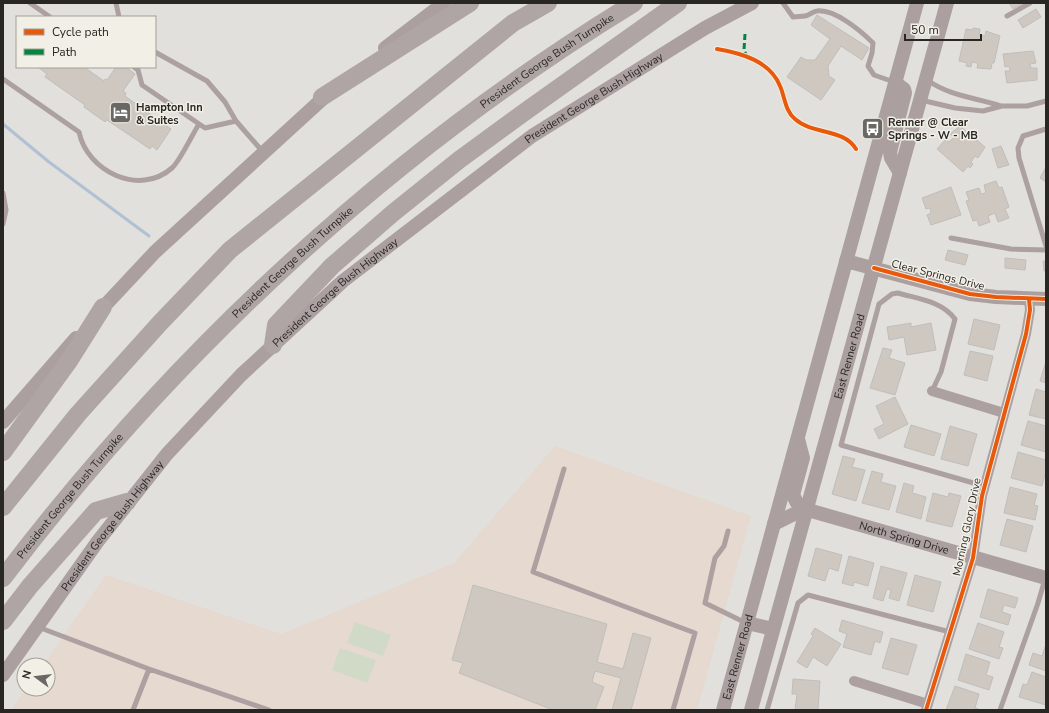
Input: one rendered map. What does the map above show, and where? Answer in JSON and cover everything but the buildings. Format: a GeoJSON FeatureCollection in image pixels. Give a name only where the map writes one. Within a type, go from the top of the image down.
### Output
{"type":"FeatureCollection","features":[{"type":"Feature","properties":{"kind":"highway"},"geometry":{"type":"LineString","coordinates":[[322,97],[470,3]]}},
{"type":"Feature","properties":{"kind":"highway"},"geometry":{"type":"LineString","coordinates":[[3,507],[78,414],[160,323],[230,250],[513,23],[548,3]]}},
{"type":"Feature","properties":{"kind":"highway","name":"President George Bush Turnpike"},"geometry":{"type":"LineString","coordinates":[[3,578],[73,490],[152,400],[224,326],[304,250],[389,178],[477,109],[568,46],[634,3]]}},
{"type":"Feature","properties":{"kind":"highway"},"geometry":{"type":"LineString","coordinates":[[272,345],[276,325],[332,266],[393,213],[459,160],[678,3]]}},
{"type":"Feature","properties":{"kind":"highway"},"geometry":{"type":"LineString","coordinates":[[3,452],[69,361],[104,307]]}},
{"type":"Feature","properties":{"kind":"highway"},"geometry":{"type":"LineString","coordinates":[[3,621],[30,586],[96,511],[127,502]]}},
{"type":"Feature","properties":{"kind":"main road"},"geometry":{"type":"LineString","coordinates":[[3,422],[104,307],[156,252],[322,97],[444,3]]}},
{"type":"Feature","properties":{"kind":"main road","name":"President George Bush Highway"},"geometry":{"type":"LineString","coordinates":[[3,675],[127,502],[204,413],[272,345],[343,281],[532,136],[705,28],[752,3]]}},
{"type":"Feature","properties":{"kind":"main road","name":"East Renner Road"},"geometry":{"type":"LineString","coordinates":[[723,710],[918,3]]}},
{"type":"Feature","properties":{"kind":"main road","name":"East Renner Road"},"geometry":{"type":"LineString","coordinates":[[751,710],[772,630],[808,510],[900,172],[948,3]]}},
{"type":"Feature","properties":{"kind":"main road"},"geometry":{"type":"LineString","coordinates":[[896,83],[904,88],[904,93],[890,152],[900,172]]}},
{"type":"Feature","properties":{"kind":"main road","name":"Clear Springs Drive"},"geometry":{"type":"LineString","coordinates":[[846,261],[970,294],[1046,299]]}},
{"type":"Feature","properties":{"kind":"main road"},"geometry":{"type":"LineString","coordinates":[[798,437],[803,458],[792,495],[797,503],[808,510]]}},
{"type":"Feature","properties":{"kind":"main road"},"geometry":{"type":"LineString","coordinates":[[774,524],[792,515],[808,510]]}},
{"type":"Feature","properties":{"kind":"main road","name":"North Spring Drive"},"geometry":{"type":"LineString","coordinates":[[808,510],[973,558],[1046,576]]}},
{"type":"Feature","properties":{"kind":"main road"},"geometry":{"type":"LineString","coordinates":[[747,623],[772,630]]}},
{"type":"Feature","properties":{"kind":"street","name":"Morning Glory Drive"},"geometry":{"type":"LineString","coordinates":[[927,707],[973,558],[984,486],[1026,334],[1030,310],[1028,299]]}},
{"type":"Feature","properties":{"kind":"street"},"geometry":{"type":"LineString","coordinates":[[932,391],[1004,413]]}},
{"type":"Feature","properties":{"kind":"street"},"geometry":{"type":"LineString","coordinates":[[854,681],[927,707]]}},
{"type":"Feature","properties":{"kind":"lane"},"geometry":{"type":"LineString","coordinates":[[30,3],[49,16]]}},
{"type":"Feature","properties":{"kind":"lane"},"geometry":{"type":"LineString","coordinates":[[116,3],[119,16]]}},
{"type":"Feature","properties":{"kind":"lane"},"geometry":{"type":"LineString","coordinates":[[783,3],[793,17],[807,16],[816,11],[828,12],[843,19],[861,31],[873,43],[872,54],[868,66],[870,70],[874,75],[896,83]]}},
{"type":"Feature","properties":{"kind":"lane"},"geometry":{"type":"LineString","coordinates":[[1007,16],[1030,3]]}},
{"type":"Feature","properties":{"kind":"lane"},"geometry":{"type":"LineString","coordinates":[[156,53],[207,81],[225,102],[236,122],[264,152]]}},
{"type":"Feature","properties":{"kind":"lane"},"geometry":{"type":"LineString","coordinates":[[135,68],[138,70],[142,85],[205,128],[236,122]]}},
{"type":"Feature","properties":{"kind":"lane"},"geometry":{"type":"LineString","coordinates":[[3,79],[79,132],[82,146],[100,168],[123,178],[141,182],[157,178],[173,168],[199,124]]}},
{"type":"Feature","properties":{"kind":"lane"},"geometry":{"type":"LineString","coordinates":[[926,80],[939,88],[958,96],[982,100],[1002,106]]}},
{"type":"Feature","properties":{"kind":"lane"},"geometry":{"type":"LineString","coordinates":[[920,100],[956,108],[983,111],[1002,106],[1027,106],[1046,101]]}},
{"type":"Feature","properties":{"kind":"lane"},"geometry":{"type":"LineString","coordinates":[[1046,130],[1023,136],[1018,148],[1019,158],[1046,246]]}},
{"type":"Feature","properties":{"kind":"lane"},"geometry":{"type":"LineString","coordinates":[[3,193],[6,210],[3,224]]}},
{"type":"Feature","properties":{"kind":"lane"},"geometry":{"type":"LineString","coordinates":[[951,238],[1011,249],[1046,250]]}},
{"type":"Feature","properties":{"kind":"lane"},"geometry":{"type":"LineString","coordinates":[[932,391],[941,372],[955,319],[949,311],[942,306],[898,293],[892,294],[879,304],[842,445],[984,486]]}},
{"type":"Feature","properties":{"kind":"lane"},"geometry":{"type":"LineString","coordinates":[[564,469],[533,572],[695,633],[673,710]]}},
{"type":"Feature","properties":{"kind":"lane"},"geometry":{"type":"LineString","coordinates":[[728,532],[724,546],[715,558],[705,603],[747,623]]}},
{"type":"Feature","properties":{"kind":"lane"},"geometry":{"type":"LineString","coordinates":[[1000,710],[1046,576]]}},
{"type":"Feature","properties":{"kind":"lane"},"geometry":{"type":"LineString","coordinates":[[767,710],[798,603],[808,595],[950,632]]}},
{"type":"Feature","properties":{"kind":"lane"},"geometry":{"type":"LineString","coordinates":[[37,627],[149,669],[268,710]]}},
{"type":"Feature","properties":{"kind":"lane"},"geometry":{"type":"LineString","coordinates":[[133,710],[149,669]]}},
{"type":"Feature","properties":{"kind":"shaded area"},"geometry":{"type":"Polygon","coordinates":[[[555,446],[751,516],[697,710],[11,710],[20,697],[56,697],[56,657],[49,657],[106,575],[281,634],[454,563],[555,446]]]}},
{"type":"Feature","properties":{"kind":"green space"},"geometry":{"type":"Polygon","coordinates":[[[355,622],[391,635],[383,656],[347,643],[355,622]]]}},
{"type":"Feature","properties":{"kind":"green space"},"geometry":{"type":"Polygon","coordinates":[[[340,648],[376,660],[367,683],[332,670],[340,648]]]}},
{"type":"Feature","properties":{"kind":"waterway"},"geometry":{"type":"LineString","coordinates":[[3,124],[49,162],[149,236]]}},
{"type":"Feature","properties":{"kind":"marked path"},"geometry":{"type":"LineString","coordinates":[[745,34],[744,50],[747,57]]}},
{"type":"Feature","properties":{"kind":"cycle path"},"geometry":{"type":"LineString","coordinates":[[717,49],[736,53],[762,64],[775,77],[782,90],[787,108],[795,119],[810,127],[836,134],[850,142],[856,149]]}},
{"type":"Feature","properties":{"kind":"cycle path"},"geometry":{"type":"LineString","coordinates":[[874,268],[970,294],[996,297],[1046,299]]}},
{"type":"Feature","properties":{"kind":"cycle path"},"geometry":{"type":"LineString","coordinates":[[926,710],[973,558],[982,496],[1026,334],[1030,310],[1029,299]]}},
{"type":"Feature","properties":{"kind":"place","name":"Hampton Inn & Suites"},"geometry":{"type":"Point","coordinates":[120,113]}},
{"type":"Feature","properties":{"kind":"place","name":"Renner @ Clear Springs - W - MB"},"geometry":{"type":"Point","coordinates":[872,128]}}]}
